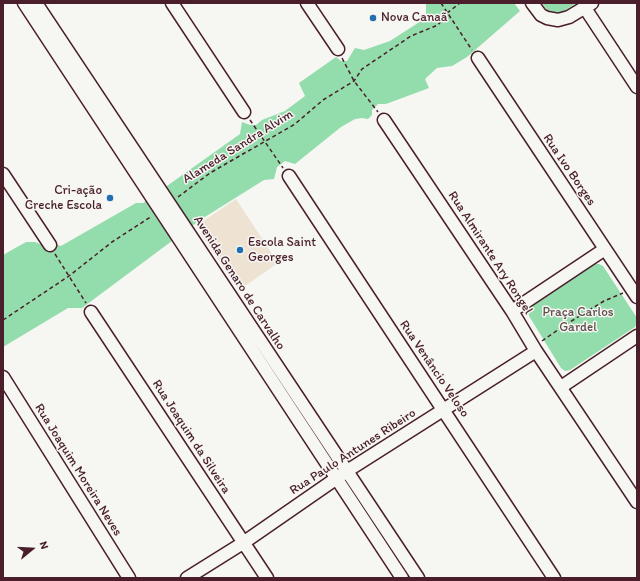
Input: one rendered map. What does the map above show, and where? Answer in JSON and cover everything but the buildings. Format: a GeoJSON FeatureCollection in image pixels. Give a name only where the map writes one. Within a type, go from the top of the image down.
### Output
{"type":"FeatureCollection","features":[{"type":"Feature","properties":{"kind":"street","name":"Avenida Genaro de Carvalho"},"geometry":{"type":"LineString","coordinates":[[24,3],[155,191]]}},
{"type":"Feature","properties":{"kind":"street","name":"Avenida Genaro de Carvalho"},"geometry":{"type":"LineString","coordinates":[[36,3],[165,207],[347,471],[418,578]]}},
{"type":"Feature","properties":{"kind":"street"},"geometry":{"type":"LineString","coordinates":[[172,3],[244,112]]}},
{"type":"Feature","properties":{"kind":"street"},"geometry":{"type":"LineString","coordinates":[[307,3],[338,49]]}},
{"type":"Feature","properties":{"kind":"street"},"geometry":{"type":"LineString","coordinates":[[532,3],[541,15],[553,20],[564,19],[588,6],[637,87]]}},
{"type":"Feature","properties":{"kind":"street","name":"Rua Ivo Borges"},"geometry":{"type":"LineString","coordinates":[[478,58],[605,249],[633,284],[637,297]]}},
{"type":"Feature","properties":{"kind":"street","name":"Rua Almirante Ary Rongel"},"geometry":{"type":"LineString","coordinates":[[384,120],[512,311],[536,351],[637,502]]}},
{"type":"Feature","properties":{"kind":"street"},"geometry":{"type":"LineString","coordinates":[[3,174],[50,245]]}},
{"type":"Feature","properties":{"kind":"street","name":"Rua Venâncio Veloso"},"geometry":{"type":"LineString","coordinates":[[289,176],[554,578]]}},
{"type":"Feature","properties":{"kind":"street","name":"Avenida Genaro de Carvalho"},"geometry":{"type":"LineString","coordinates":[[182,232],[336,478],[402,578]]}},
{"type":"Feature","properties":{"kind":"street"},"geometry":{"type":"LineString","coordinates":[[512,311],[605,249]]}},
{"type":"Feature","properties":{"kind":"street","name":"Rua Joaquim da Silveira"},"geometry":{"type":"LineString","coordinates":[[91,312],[267,578]]}},
{"type":"Feature","properties":{"kind":"street"},"geometry":{"type":"LineString","coordinates":[[561,387],[637,336]]}},
{"type":"Feature","properties":{"kind":"street","name":"Rua Paulo Antunes Ribeiro"},"geometry":{"type":"LineString","coordinates":[[187,578],[243,543],[336,478],[536,351]]}},
{"type":"Feature","properties":{"kind":"street","name":"Rua Joaquim Moreira Neves"},"geometry":{"type":"LineString","coordinates":[[3,377],[129,578]]}},
{"type":"Feature","properties":{"kind":"path"},"geometry":{"type":"LineString","coordinates":[[441,3],[478,58]]}},
{"type":"Feature","properties":{"kind":"path","name":"Alameda Sandra Alvim"},"geometry":{"type":"LineString","coordinates":[[3,320],[69,276],[112,242],[165,207],[210,173],[295,124],[323,100],[354,81],[362,69],[412,36],[438,25],[447,13],[460,3]]}},
{"type":"Feature","properties":{"kind":"path"},"geometry":{"type":"LineString","coordinates":[[338,49],[354,81],[384,120]]}},
{"type":"Feature","properties":{"kind":"path"},"geometry":{"type":"LineString","coordinates":[[244,112],[289,176]]}},
{"type":"Feature","properties":{"kind":"path"},"geometry":{"type":"LineString","coordinates":[[50,245],[91,312]]}},
{"type":"Feature","properties":{"kind":"path"},"geometry":{"type":"LineString","coordinates":[[536,351],[544,340],[565,325],[604,301],[622,293],[633,284]]}},
{"type":"Feature","properties":{"kind":"shaded area","name":"Escola Saint Georges"},"geometry":{"type":"Polygon","coordinates":[[[236,199],[278,263],[239,290],[201,234],[202,222],[236,199]]]}},
{"type":"Feature","properties":{"kind":"green space"},"geometry":{"type":"Polygon","coordinates":[[[426,3],[514,3],[520,11],[467,57],[452,66],[437,68],[425,79],[429,88],[386,104],[378,104],[372,110],[372,115],[368,119],[355,119],[341,127],[295,164],[285,161],[277,167],[274,179],[264,180],[200,220],[82,308],[68,308],[3,347],[3,255],[26,242],[35,242],[45,246],[53,243],[61,246],[136,203],[143,203],[240,134],[242,122],[250,125],[256,125],[262,120],[285,111],[305,96],[299,83],[336,57],[341,61],[347,61],[355,48],[364,50],[390,41],[421,21],[426,16],[426,3]]]}},
{"type":"Feature","properties":{"kind":"green space"},"geometry":{"type":"Polygon","coordinates":[[[542,3],[576,3],[561,13],[556,14],[548,11],[542,3]]]}},
{"type":"Feature","properties":{"kind":"green space","name":"Praça Carlos Gardel"},"geometry":{"type":"Polygon","coordinates":[[[594,264],[603,266],[637,318],[637,323],[635,327],[570,370],[565,371],[561,368],[529,316],[528,311],[530,307],[594,264]]]}},
{"type":"Feature","properties":{"kind":"place","name":"Nova Canaã"},"geometry":{"type":"Point","coordinates":[373,18]}},
{"type":"Feature","properties":{"kind":"place","name":"Cri-ação Creche Escola"},"geometry":{"type":"Point","coordinates":[110,198]}},
{"type":"Feature","properties":{"kind":"place","name":"Escola Saint Georges"},"geometry":{"type":"Point","coordinates":[240,250]}}]}
